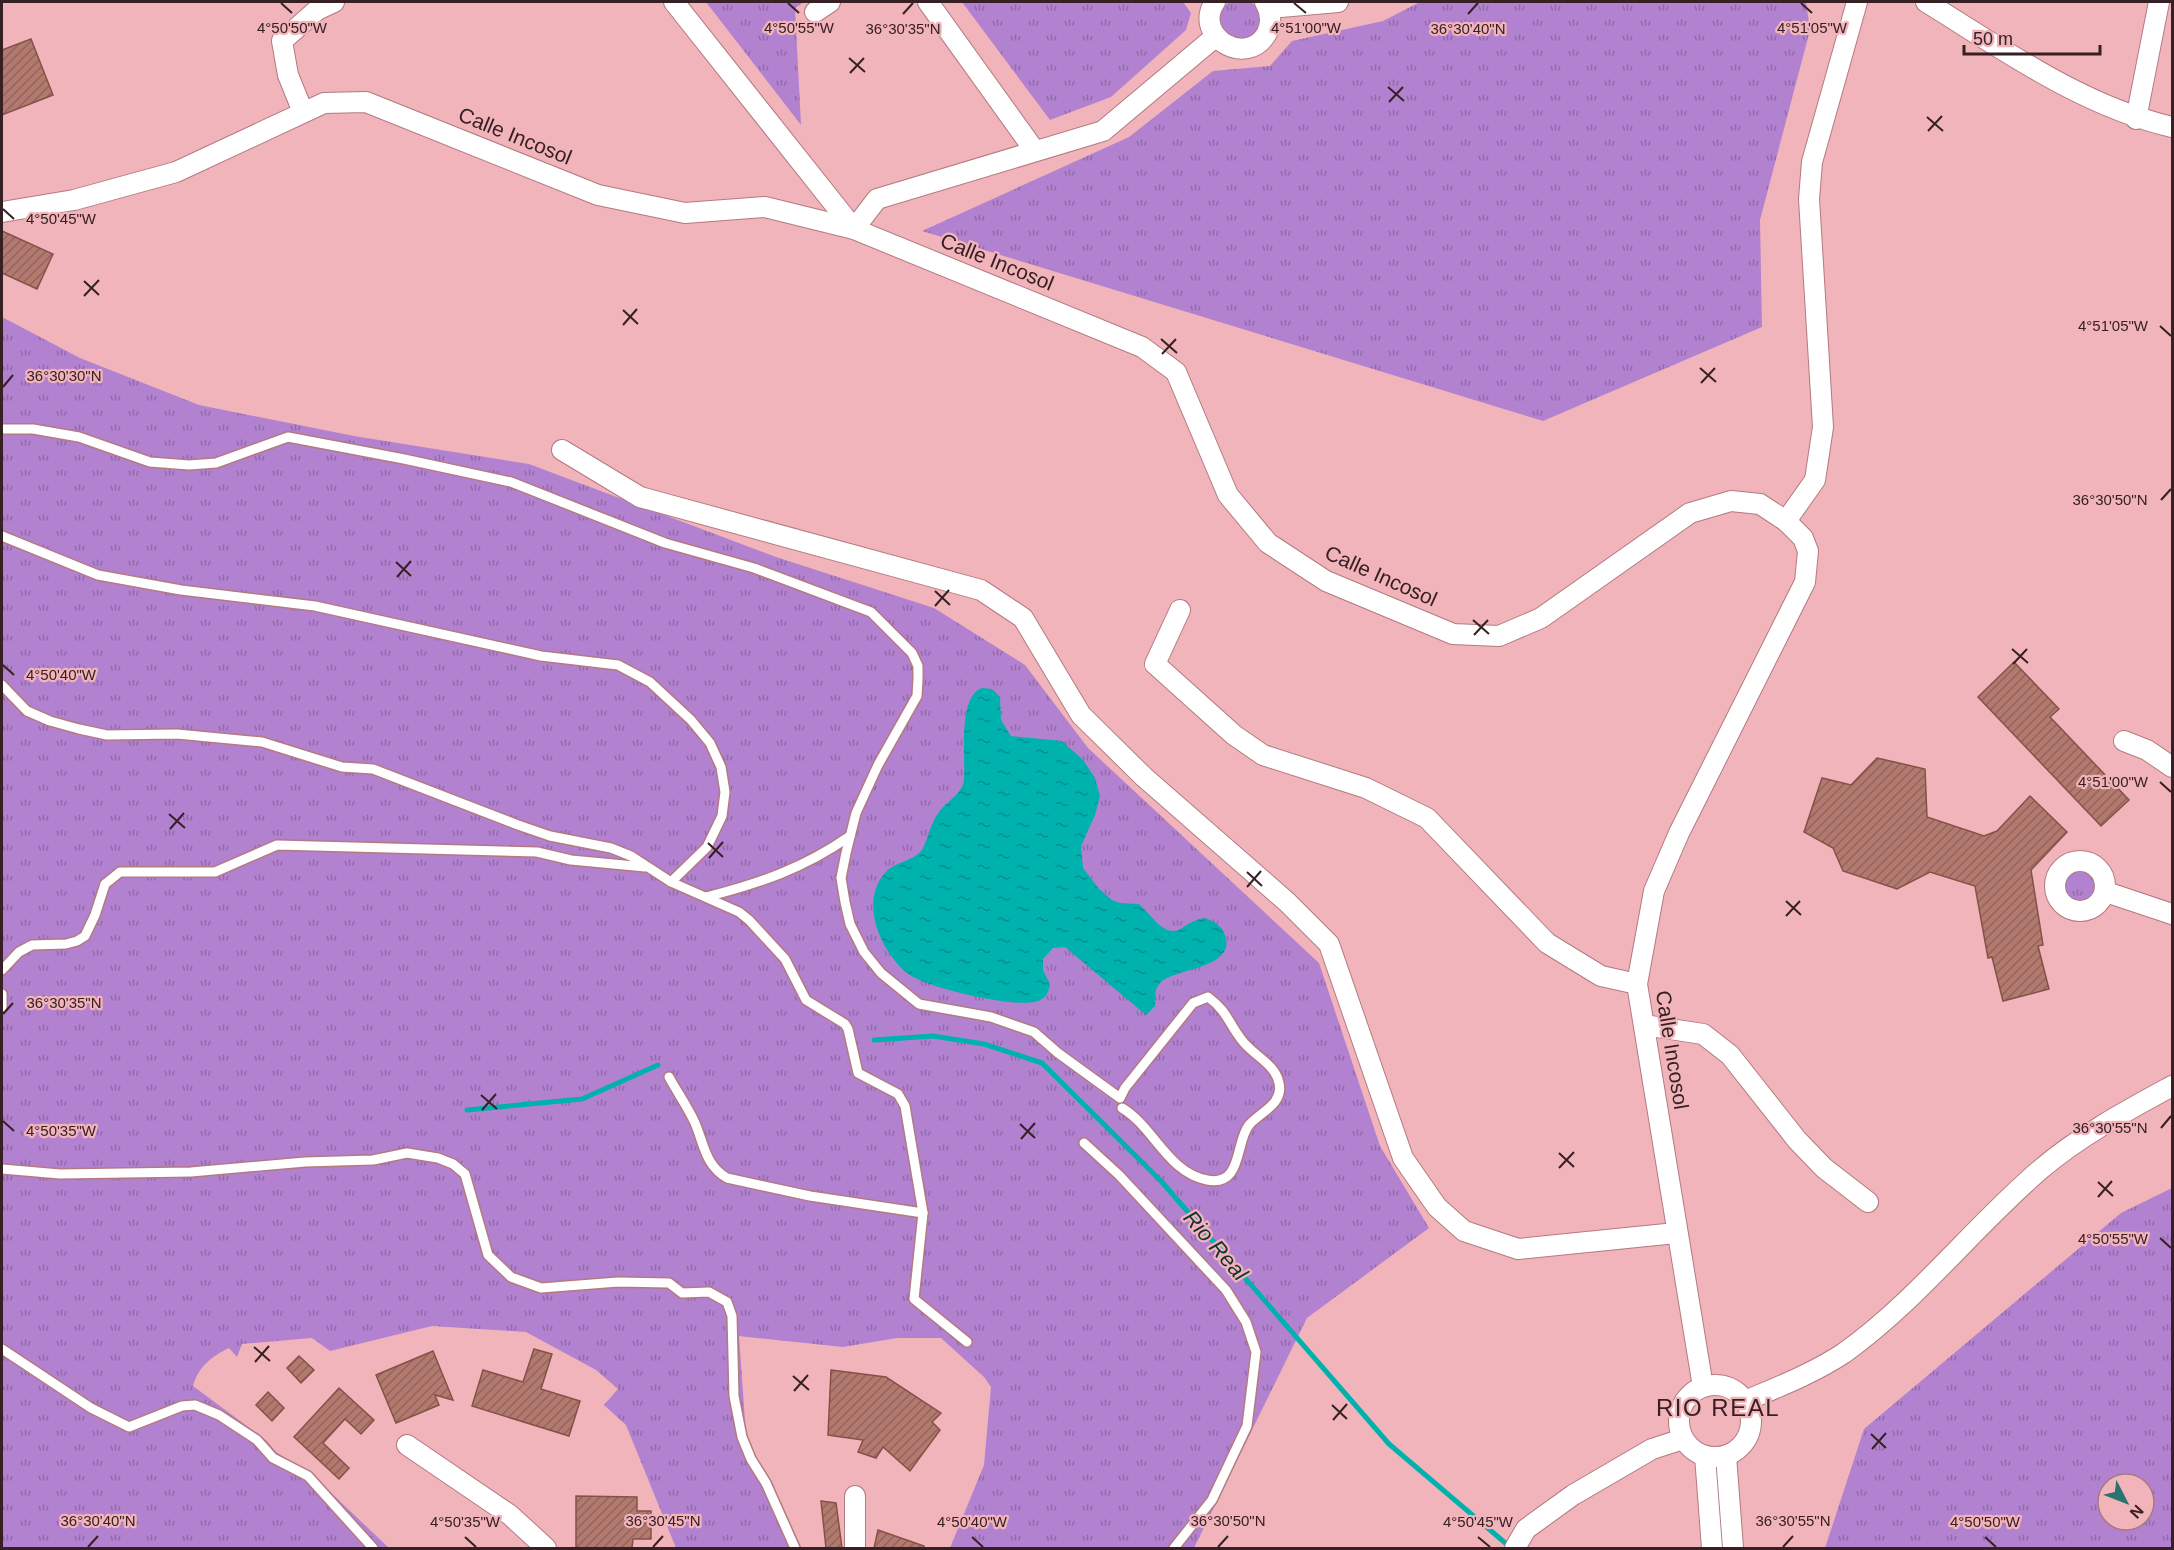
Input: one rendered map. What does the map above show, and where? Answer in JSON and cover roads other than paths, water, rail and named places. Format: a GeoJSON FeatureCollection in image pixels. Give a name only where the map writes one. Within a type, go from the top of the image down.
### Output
{"type":"FeatureCollection","features":[{"type":"Feature","properties":{"kind":"street"},"geometry":{"type":"LineString","coordinates":[[303,112],[288,75],[282,41],[317,10],[334,2]]}},
{"type":"Feature","properties":{"kind":"street"},"geometry":{"type":"LineString","coordinates":[[674,2],[854,229],[877,199],[1103,131],[1215,37]]}},
{"type":"Feature","properties":{"kind":"street"},"geometry":{"type":"LineString","coordinates":[[928,2],[1035,152]]}},
{"type":"Feature","properties":{"kind":"street"},"geometry":{"type":"LineString","coordinates":[[1212,3],[1209,22],[1215,37],[1231,48],[1240,49],[1259,43],[1269,27],[1267,5],[1338,2]]}},
{"type":"Feature","properties":{"kind":"street"},"geometry":{"type":"LineString","coordinates":[[1786,521],[1815,480],[1823,427],[1809,200],[1812,162],[1857,2]]}},
{"type":"Feature","properties":{"kind":"street"},"geometry":{"type":"LineString","coordinates":[[1926,2],[2065,87],[2136,118],[2172,127]]}},
{"type":"Feature","properties":{"kind":"street"},"geometry":{"type":"LineString","coordinates":[[2136,118],[2159,2]]}},
{"type":"Feature","properties":{"kind":"street","name":"Calle Incosol"},"geometry":{"type":"LineString","coordinates":[[2,213],[74,200],[176,172],[324,103],[366,102],[598,195],[686,213],[765,207],[854,229],[1142,347],[1176,372],[1228,495],[1268,543],[1326,581],[1453,634],[1499,636],[1541,618],[1690,513],[1731,501],[1760,504],[1786,521],[1803,538],[1808,551],[1805,582],[1679,832],[1654,891],[1637,984],[1702,1387]]}},
{"type":"Feature","properties":{"kind":"street"},"geometry":{"type":"LineString","coordinates":[[562,450],[640,497],[981,591],[1023,618],[1081,715],[1144,777],[1287,902],[1329,944],[1403,1158],[1437,1208],[1464,1231],[1518,1249],[1676,1233]]}},
{"type":"Feature","properties":{"kind":"street"},"geometry":{"type":"LineString","coordinates":[[1180,610],[1155,664],[1234,735],[1263,755],[1366,788],[1427,818],[1547,943],[1601,976],[1637,984]]}},
{"type":"Feature","properties":{"kind":"street"},"geometry":{"type":"LineString","coordinates":[[2124,741],[2147,750],[2172,767]]}},
{"type":"Feature","properties":{"kind":"street"},"geometry":{"type":"LineString","coordinates":[[2106,892],[2172,914]]}},
{"type":"Feature","properties":{"kind":"street"},"geometry":{"type":"LineString","coordinates":[[1644,1025],[1703,1034],[1730,1055],[1797,1140],[1824,1168],[1868,1202]]}},
{"type":"Feature","properties":{"kind":"street"},"geometry":{"type":"LineString","coordinates":[[1745,1401],[1796,1379],[1843,1353],[1918,1290],[2042,1168],[2113,1119],[2172,1086]]}},
{"type":"Feature","properties":{"kind":"street"},"geometry":{"type":"LineString","coordinates":[[1719,1385],[1726,1387],[1734,1390],[1745,1401],[1751,1413],[1751,1427],[1747,1440],[1738,1450],[1726,1456],[1705,1456],[1692,1450],[1683,1439],[1678,1419],[1686,1399],[1702,1387],[1719,1385]]}},
{"type":"Feature","properties":{"kind":"street"},"geometry":{"type":"LineString","coordinates":[[1515,1548],[1526,1529],[1573,1495],[1652,1449],[1683,1439]]}},
{"type":"Feature","properties":{"kind":"street"},"geometry":{"type":"LineString","coordinates":[[407,1445],[510,1515],[546,1548]]}},
{"type":"Feature","properties":{"kind":"street"},"geometry":{"type":"LineString","coordinates":[[1705,1456],[1712,1548]]}},
{"type":"Feature","properties":{"kind":"street"},"geometry":{"type":"LineString","coordinates":[[1726,1456],[1733,1548]]}},
{"type":"Feature","properties":{"kind":"street"},"geometry":{"type":"LineString","coordinates":[[855,1496],[855,1548]]}},
{"type":"Feature","properties":{"kind":"lane"},"geometry":{"type":"LineString","coordinates":[[2,429],[33,429],[79,437],[150,462],[189,465],[216,463],[288,437],[404,459],[511,482],[665,543],[754,568],[871,612],[912,653],[918,666],[917,696],[878,765],[856,813],[842,878],[850,924],[864,952],[880,973],[919,1004],[991,1017],[1034,1032],[1058,1053],[1120,1098],[1125,1088],[1181,1016],[1193,1003],[1208,997],[1221,1007],[1241,1040],[1273,1070],[1279,1082],[1280,1094],[1249,1124],[1244,1133],[1235,1167],[1228,1175],[1218,1180],[1208,1180],[1180,1167],[1136,1116],[1122,1108]]}},
{"type":"Feature","properties":{"kind":"lane"},"geometry":{"type":"LineString","coordinates":[[2,536],[98,575],[181,590],[315,606],[532,654],[618,665],[650,682],[691,720],[710,743],[721,767],[724,792],[722,816],[706,847],[671,882]]}},
{"type":"Feature","properties":{"kind":"lane"},"geometry":{"type":"LineString","coordinates":[[2,685],[27,711],[50,722],[108,735],[177,734],[261,742],[342,767],[373,769],[550,836],[610,848],[631,856],[671,882],[739,912],[785,959],[806,1000],[844,1024],[848,1029],[858,1073],[898,1094],[905,1106],[923,1213],[914,1299],[968,1342]]}},
{"type":"Feature","properties":{"kind":"lane"},"geometry":{"type":"LineString","coordinates":[[706,897],[765,881],[804,866],[850,836]]}},
{"type":"Feature","properties":{"kind":"lane"},"geometry":{"type":"LineString","coordinates":[[2,970],[19,952],[32,945],[66,944],[85,936],[105,884],[114,875],[141,870],[215,872],[277,845],[537,852],[571,860],[648,868]]}},
{"type":"Feature","properties":{"kind":"lane"},"geometry":{"type":"LineString","coordinates":[[2,994],[2,1007]]}},
{"type":"Feature","properties":{"kind":"lane"},"geometry":{"type":"LineString","coordinates":[[669,1077],[695,1124],[704,1152],[718,1173],[727,1178],[820,1198],[923,1213]]}},
{"type":"Feature","properties":{"kind":"lane"},"geometry":{"type":"LineString","coordinates":[[1084,1143],[1119,1175],[1226,1290],[1246,1322],[1256,1352],[1256,1376],[1247,1426],[1212,1500],[1174,1548]]}},
{"type":"Feature","properties":{"kind":"lane"},"geometry":{"type":"LineString","coordinates":[[2,1169],[60,1174],[191,1172],[304,1162],[373,1160],[407,1153],[438,1158],[453,1164],[465,1174],[488,1255],[511,1277],[541,1288],[618,1282],[669,1283],[682,1293],[709,1292],[727,1302],[732,1316],[734,1396],[742,1437],[751,1459],[766,1483],[795,1548]]}},
{"type":"Feature","properties":{"kind":"lane"},"geometry":{"type":"LineString","coordinates":[[2,1350],[91,1408],[129,1427],[182,1406],[195,1405],[219,1415],[257,1440],[273,1458],[308,1476],[374,1548]]}},
{"type":"Feature","properties":{"kind":"water"},"geometry":{"type":"Polygon","coordinates":[[[982,688],[992,689],[1000,697],[1001,720],[1011,736],[1062,741],[1083,760],[1095,778],[1100,796],[1095,815],[1081,846],[1083,868],[1099,889],[1112,900],[1120,903],[1139,904],[1158,924],[1170,931],[1176,931],[1204,918],[1217,924],[1224,932],[1226,946],[1222,955],[1160,983],[1156,991],[1155,1006],[1146,1015],[1065,947],[1053,948],[1043,959],[1043,970],[1050,984],[1047,994],[1038,1001],[1027,1003],[972,996],[920,980],[900,966],[883,942],[874,914],[877,886],[888,870],[922,850],[936,817],[961,789],[964,780],[966,716],[974,694],[982,688]]]}},
{"type":"Feature","properties":{"kind":"waterway","name":"Rio Real"},"geometry":{"type":"LineString","coordinates":[[874,1040],[933,1036],[984,1044],[1042,1063],[1161,1181],[1389,1444],[1510,1547]]}},
{"type":"Feature","properties":{"kind":"waterway","name":"Rio Real"},"geometry":{"type":"LineString","coordinates":[[467,1110],[582,1099],[658,1065]]}},
{"type":"Feature","properties":{"kind":"district","name":"RIO REAL"},"geometry":{"type":"Point","coordinates":[1718,1408]}}]}
